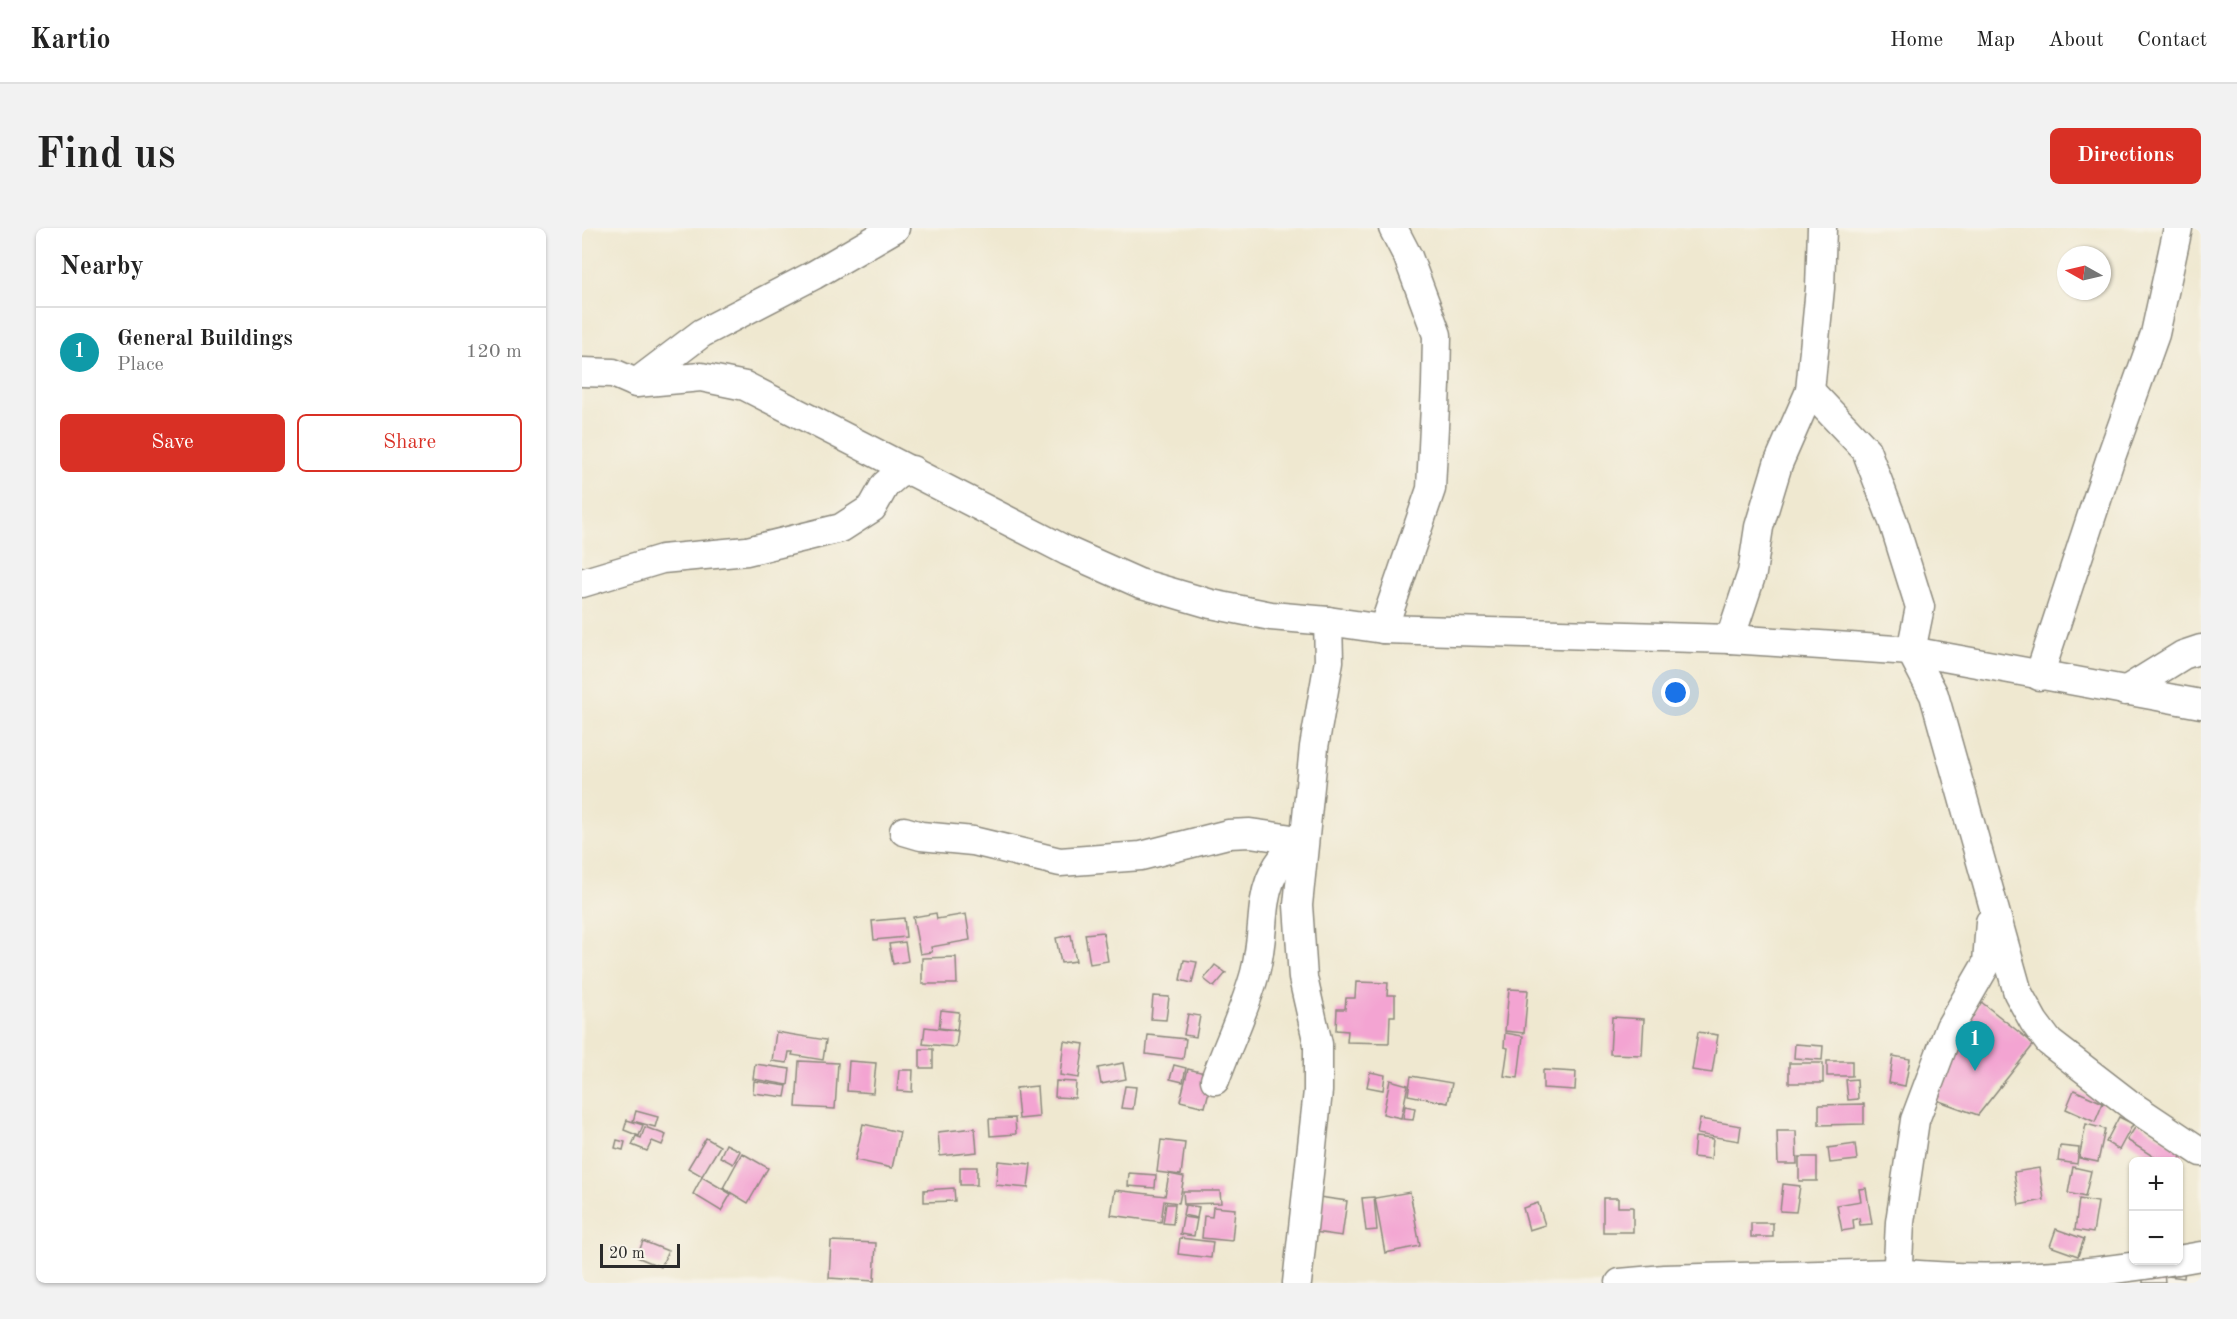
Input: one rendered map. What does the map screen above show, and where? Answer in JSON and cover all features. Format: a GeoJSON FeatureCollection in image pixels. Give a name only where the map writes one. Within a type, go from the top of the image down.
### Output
{"type":"FeatureCollection","features":[{"type":"Feature","properties":{"kind":"street"},"geometry":{"type":"LineString","coordinates":[[636,383],[702,333],[814,275],[895,228]]}},
{"type":"Feature","properties":{"kind":"street"},"geometry":{"type":"LineString","coordinates":[[1383,629],[1431,489],[1436,385],[1437,335],[1408,257],[1393,228]]}},
{"type":"Feature","properties":{"kind":"street"},"geometry":{"type":"LineString","coordinates":[[1730,639],[1752,573],[1759,527],[1778,464],[1810,391],[1820,288],[1822,228]]}},
{"type":"Feature","properties":{"kind":"street"},"geometry":{"type":"LineString","coordinates":[[2039,676],[2156,334],[2178,228]]}},
{"type":"Feature","properties":{"kind":"street"},"geometry":{"type":"LineString","coordinates":[[582,372],[613,374],[636,383],[701,377],[731,381],[912,470],[1067,551],[1139,583],[1231,608],[1271,616],[1383,629],[1730,639],[1911,651],[2201,704]]}},
{"type":"Feature","properties":{"kind":"street"},"geometry":{"type":"LineString","coordinates":[[1810,391],[1866,450],[1880,483],[1920,607],[1911,651],[1934,695],[2018,993],[2034,1022],[2049,1042],[2132,1106],[2201,1152]]}},
{"type":"Feature","properties":{"kind":"street"},"geometry":{"type":"LineString","coordinates":[[582,583],[662,560],[747,551],[841,528],[872,508],[885,485],[898,474],[912,470]]}},
{"type":"Feature","properties":{"kind":"street"},"geometry":{"type":"LineString","coordinates":[[1298,1283],[1318,1091],[1318,1044],[1300,954],[1298,905],[1302,838],[1320,702],[1329,661],[1328,621]]}},
{"type":"Feature","properties":{"kind":"street"},"geometry":{"type":"LineString","coordinates":[[2125,691],[2184,656],[2201,649]]}},
{"type":"Feature","properties":{"kind":"street"},"geometry":{"type":"LineString","coordinates":[[903,831],[921,836],[972,841],[1060,861],[1141,856],[1228,834],[1250,833],[1302,838]]}},
{"type":"Feature","properties":{"kind":"street"},"geometry":{"type":"LineString","coordinates":[[1215,1080],[1239,1022],[1255,971],[1263,906],[1272,873],[1302,838]]}},
{"type":"Feature","properties":{"kind":"street"},"geometry":{"type":"LineString","coordinates":[[1897,1278],[1904,1186],[1915,1120],[1950,1027],[1987,963],[1992,906]]}},
{"type":"Feature","properties":{"kind":"street"},"geometry":{"type":"LineString","coordinates":[[2183,1259],[2201,1256]]}},
{"type":"Feature","properties":{"kind":"street"},"geometry":{"type":"LineString","coordinates":[[1620,1283],[1897,1278],[2034,1280],[2141,1265]]}},
{"type":"Feature","properties":{"kind":"building"},"geometry":{"type":"Polygon","coordinates":[[[936,913],[937,919],[966,914],[970,940],[931,947],[932,952],[920,954],[913,917],[936,913]]]}},
{"type":"Feature","properties":{"kind":"building"},"geometry":{"type":"Polygon","coordinates":[[[904,918],[906,937],[874,940],[872,921],[904,918]]]}},
{"type":"Feature","properties":{"kind":"building"},"geometry":{"type":"Polygon","coordinates":[[[1103,932],[1108,961],[1090,964],[1085,934],[1103,932]]]}},
{"type":"Feature","properties":{"kind":"building"},"geometry":{"type":"Polygon","coordinates":[[[1071,935],[1076,961],[1061,963],[1056,938],[1071,935]]]}},
{"type":"Feature","properties":{"kind":"building"},"geometry":{"type":"Polygon","coordinates":[[[905,942],[908,961],[893,964],[889,944],[905,942]]]}},
{"type":"Feature","properties":{"kind":"building"},"geometry":{"type":"Polygon","coordinates":[[[956,957],[957,984],[922,984],[922,958],[956,957]]]}},
{"type":"Feature","properties":{"kind":"building"},"geometry":{"type":"Polygon","coordinates":[[[1184,960],[1197,962],[1192,983],[1180,980],[1184,960]]]}},
{"type":"Feature","properties":{"kind":"building"},"geometry":{"type":"Polygon","coordinates":[[[1215,965],[1226,973],[1214,987],[1204,979],[1215,965]]]}},
{"type":"Feature","properties":{"kind":"building"},"geometry":{"type":"Polygon","coordinates":[[[1356,982],[1388,983],[1387,995],[1395,995],[1395,1016],[1390,1016],[1389,1043],[1347,1042],[1348,1031],[1336,1030],[1337,1009],[1345,1009],[1346,998],[1355,998],[1356,982]]]}},
{"type":"Feature","properties":{"kind":"building"},"geometry":{"type":"Polygon","coordinates":[[[1509,989],[1528,990],[1524,1033],[1505,1031],[1509,989]]]}},
{"type":"Feature","properties":{"kind":"building"},"geometry":{"type":"Polygon","coordinates":[[[1153,996],[1169,997],[1166,1020],[1151,1019],[1153,996]]]}},
{"type":"Feature","properties":{"kind":"building"},"geometry":{"type":"Polygon","coordinates":[[[1980,1001],[2034,1044],[1978,1115],[1928,1097],[1980,1001]]]}},
{"type":"Feature","properties":{"kind":"building"},"geometry":{"type":"Polygon","coordinates":[[[941,1010],[959,1012],[957,1030],[939,1028],[941,1010]]]}},
{"type":"Feature","properties":{"kind":"building"},"geometry":{"type":"Polygon","coordinates":[[[1188,1014],[1200,1016],[1196,1037],[1184,1035],[1188,1014]]]}},
{"type":"Feature","properties":{"kind":"building"},"geometry":{"type":"Polygon","coordinates":[[[1612,1017],[1644,1019],[1642,1055],[1610,1054],[1612,1017]]]}},
{"type":"Feature","properties":{"kind":"building"},"geometry":{"type":"Polygon","coordinates":[[[925,1027],[958,1031],[956,1047],[923,1044],[925,1027]]]}},
{"type":"Feature","properties":{"kind":"building"},"geometry":{"type":"Polygon","coordinates":[[[776,1032],[826,1040],[823,1060],[792,1055],[793,1052],[789,1052],[787,1063],[772,1061],[776,1032]]]}},
{"type":"Feature","properties":{"kind":"building"},"geometry":{"type":"Polygon","coordinates":[[[1698,1032],[1718,1035],[1712,1073],[1692,1070],[1698,1032]]]}},
{"type":"Feature","properties":{"kind":"building"},"geometry":{"type":"Polygon","coordinates":[[[1505,1033],[1523,1036],[1518,1078],[1504,1076],[1508,1048],[1504,1047],[1505,1033]]]}},
{"type":"Feature","properties":{"kind":"building"},"geometry":{"type":"Polygon","coordinates":[[[1148,1035],[1186,1039],[1183,1059],[1146,1054],[1148,1035]]]}},
{"type":"Feature","properties":{"kind":"building"},"geometry":{"type":"Polygon","coordinates":[[[1064,1041],[1084,1044],[1079,1078],[1060,1075],[1064,1041]]]}},
{"type":"Feature","properties":{"kind":"building"},"geometry":{"type":"Polygon","coordinates":[[[1795,1044],[1823,1046],[1822,1060],[1794,1058],[1795,1044]]]}},
{"type":"Feature","properties":{"kind":"building"},"geometry":{"type":"Polygon","coordinates":[[[920,1049],[933,1049],[933,1068],[920,1068],[920,1049]]]}},
{"type":"Feature","properties":{"kind":"building"},"geometry":{"type":"Polygon","coordinates":[[[1893,1056],[1910,1059],[1905,1086],[1889,1083],[1893,1056]]]}},
{"type":"Feature","properties":{"kind":"building"},"geometry":{"type":"Polygon","coordinates":[[[799,1061],[838,1063],[835,1109],[796,1107],[799,1061]]]}},
{"type":"Feature","properties":{"kind":"building"},"geometry":{"type":"Polygon","coordinates":[[[849,1061],[876,1063],[873,1093],[847,1091],[849,1061]]]}},
{"type":"Feature","properties":{"kind":"building"},"geometry":{"type":"Polygon","coordinates":[[[1827,1061],[1852,1061],[1852,1076],[1827,1076],[1827,1061]]]}},
{"type":"Feature","properties":{"kind":"building"},"geometry":{"type":"Polygon","coordinates":[[[1123,1063],[1126,1079],[1101,1084],[1098,1068],[1123,1063]]]}},
{"type":"Feature","properties":{"kind":"building"},"geometry":{"type":"Polygon","coordinates":[[[1789,1063],[1823,1063],[1823,1083],[1789,1083],[1789,1063]]]}},
{"type":"Feature","properties":{"kind":"building"},"geometry":{"type":"Polygon","coordinates":[[[755,1064],[790,1069],[788,1085],[753,1079],[755,1064]]]}},
{"type":"Feature","properties":{"kind":"building"},"geometry":{"type":"Polygon","coordinates":[[[1174,1065],[1186,1068],[1183,1082],[1170,1079],[1174,1065]]]}},
{"type":"Feature","properties":{"kind":"building"},"geometry":{"type":"Polygon","coordinates":[[[1188,1069],[1213,1075],[1205,1107],[1180,1101],[1188,1069]]]}},
{"type":"Feature","properties":{"kind":"building"},"geometry":{"type":"Polygon","coordinates":[[[899,1070],[913,1070],[912,1092],[897,1091],[899,1070]]]}},
{"type":"Feature","properties":{"kind":"building"},"geometry":{"type":"Polygon","coordinates":[[[1543,1070],[1576,1072],[1575,1090],[1543,1088],[1543,1070]]]}},
{"type":"Feature","properties":{"kind":"building"},"geometry":{"type":"Polygon","coordinates":[[[1370,1072],[1385,1075],[1383,1090],[1367,1087],[1370,1072]]]}},
{"type":"Feature","properties":{"kind":"building"},"geometry":{"type":"Polygon","coordinates":[[[1411,1076],[1452,1083],[1448,1103],[1408,1095],[1411,1076]]]}},
{"type":"Feature","properties":{"kind":"building"},"geometry":{"type":"Polygon","coordinates":[[[1857,1079],[1858,1099],[1848,1100],[1846,1080],[1857,1079]]]}},
{"type":"Feature","properties":{"kind":"building"},"geometry":{"type":"Polygon","coordinates":[[[1390,1080],[1408,1085],[1401,1118],[1383,1114],[1390,1080]]]}},
{"type":"Feature","properties":{"kind":"building"},"geometry":{"type":"Polygon","coordinates":[[[754,1081],[787,1086],[785,1097],[753,1093],[754,1081]]]}},
{"type":"Feature","properties":{"kind":"building"},"geometry":{"type":"Polygon","coordinates":[[[1056,1081],[1076,1082],[1075,1098],[1055,1097],[1056,1081]]]}},
{"type":"Feature","properties":{"kind":"building"},"geometry":{"type":"Polygon","coordinates":[[[1037,1086],[1039,1117],[1019,1119],[1016,1088],[1037,1086]]]}},
{"type":"Feature","properties":{"kind":"building"},"geometry":{"type":"Polygon","coordinates":[[[1125,1086],[1136,1087],[1133,1109],[1121,1108],[1125,1086]]]}},
{"type":"Feature","properties":{"kind":"building"},"geometry":{"type":"Polygon","coordinates":[[[2074,1090],[2103,1103],[2095,1122],[2066,1109],[2074,1090]]]}},
{"type":"Feature","properties":{"kind":"building"},"geometry":{"type":"Polygon","coordinates":[[[1864,1104],[1864,1124],[1819,1125],[1819,1105],[1864,1104]]]}},
{"type":"Feature","properties":{"kind":"building"},"geometry":{"type":"Polygon","coordinates":[[[1405,1106],[1415,1108],[1413,1120],[1403,1119],[1405,1106]]]}},
{"type":"Feature","properties":{"kind":"building"},"geometry":{"type":"Polygon","coordinates":[[[636,1111],[658,1117],[655,1127],[633,1121],[636,1111]]]}},
{"type":"Feature","properties":{"kind":"building"},"geometry":{"type":"Polygon","coordinates":[[[2119,1117],[2133,1124],[2119,1150],[2106,1142],[2119,1117]]]}},
{"type":"Feature","properties":{"kind":"building"},"geometry":{"type":"Polygon","coordinates":[[[1015,1118],[1016,1134],[990,1136],[989,1119],[1015,1118]]]}},
{"type":"Feature","properties":{"kind":"building"},"geometry":{"type":"Polygon","coordinates":[[[1700,1119],[1741,1126],[1739,1141],[1697,1134],[1700,1119]]]}},
{"type":"Feature","properties":{"kind":"building"},"geometry":{"type":"Polygon","coordinates":[[[627,1120],[643,1125],[639,1136],[624,1130],[627,1120]]]}},
{"type":"Feature","properties":{"kind":"building"},"geometry":{"type":"Polygon","coordinates":[[[2138,1123],[2184,1151],[2181,1157],[2154,1157],[2127,1140],[2138,1123]]]}},
{"type":"Feature","properties":{"kind":"building"},"geometry":{"type":"Polygon","coordinates":[[[863,1124],[900,1132],[892,1168],[855,1160],[863,1124]]]}},
{"type":"Feature","properties":{"kind":"building"},"geometry":{"type":"Polygon","coordinates":[[[2086,1124],[2105,1129],[2098,1162],[2079,1158],[2086,1124]]]}},
{"type":"Feature","properties":{"kind":"building"},"geometry":{"type":"Polygon","coordinates":[[[645,1127],[666,1135],[662,1145],[652,1141],[647,1151],[632,1145],[636,1136],[641,1138],[645,1127]]]}},
{"type":"Feature","properties":{"kind":"building"},"geometry":{"type":"Polygon","coordinates":[[[975,1128],[977,1152],[940,1156],[938,1132],[975,1128]]]}},
{"type":"Feature","properties":{"kind":"building"},"geometry":{"type":"Polygon","coordinates":[[[1777,1131],[1796,1131],[1797,1164],[1778,1164],[1777,1131]]]}},
{"type":"Feature","properties":{"kind":"building"},"geometry":{"type":"Polygon","coordinates":[[[1695,1137],[1713,1139],[1711,1159],[1693,1157],[1695,1137]]]}},
{"type":"Feature","properties":{"kind":"building"},"geometry":{"type":"Polygon","coordinates":[[[706,1138],[720,1146],[702,1176],[688,1168],[706,1138]]]}},
{"type":"Feature","properties":{"kind":"building"},"geometry":{"type":"Polygon","coordinates":[[[617,1140],[625,1142],[623,1150],[615,1148],[617,1140]]]}},
{"type":"Feature","properties":{"kind":"building"},"geometry":{"type":"Polygon","coordinates":[[[1161,1140],[1185,1143],[1181,1175],[1157,1172],[1161,1140]]]}},
{"type":"Feature","properties":{"kind":"building"},"geometry":{"type":"Polygon","coordinates":[[[726,1144],[740,1151],[733,1164],[720,1157],[726,1144]]]}},
{"type":"Feature","properties":{"kind":"building"},"geometry":{"type":"Polygon","coordinates":[[[1855,1144],[1857,1160],[1830,1163],[1828,1148],[1855,1144]]]}},
{"type":"Feature","properties":{"kind":"building"},"geometry":{"type":"Polygon","coordinates":[[[2060,1146],[2079,1148],[2077,1164],[2058,1161],[2060,1146]]]}},
{"type":"Feature","properties":{"kind":"building"},"geometry":{"type":"Polygon","coordinates":[[[742,1153],[768,1168],[748,1203],[723,1188],[742,1153]]]}},
{"type":"Feature","properties":{"kind":"building"},"geometry":{"type":"Polygon","coordinates":[[[1799,1157],[1817,1157],[1817,1181],[1799,1181],[1799,1157]]]}},
{"type":"Feature","properties":{"kind":"building"},"geometry":{"type":"Polygon","coordinates":[[[998,1161],[1031,1164],[1028,1188],[996,1185],[998,1161]]]}},
{"type":"Feature","properties":{"kind":"building"},"geometry":{"type":"Polygon","coordinates":[[[960,1167],[977,1167],[977,1185],[960,1185],[960,1167]]]}},
{"type":"Feature","properties":{"kind":"building"},"geometry":{"type":"Polygon","coordinates":[[[2073,1167],[2091,1171],[2085,1197],[2068,1193],[2073,1167]]]}},
{"type":"Feature","properties":{"kind":"building"},"geometry":{"type":"Polygon","coordinates":[[[2039,1168],[2044,1200],[2019,1205],[2014,1172],[2039,1168]]]}},
{"type":"Feature","properties":{"kind":"building"},"geometry":{"type":"Polygon","coordinates":[[[1129,1173],[1156,1175],[1155,1188],[1128,1186],[1129,1173]]]}},
{"type":"Feature","properties":{"kind":"building"},"geometry":{"type":"Polygon","coordinates":[[[1169,1174],[1184,1177],[1179,1203],[1164,1201],[1161,1222],[1111,1215],[1115,1190],[1165,1196],[1169,1174]]]}},
{"type":"Feature","properties":{"kind":"building"},"geometry":{"type":"Polygon","coordinates":[[[702,1177],[731,1194],[721,1211],[693,1194],[702,1177]]]}},
{"type":"Feature","properties":{"kind":"building"},"geometry":{"type":"Polygon","coordinates":[[[1783,1184],[1800,1186],[1796,1212],[1780,1211],[1783,1184]]]}},
{"type":"Feature","properties":{"kind":"building"},"geometry":{"type":"Polygon","coordinates":[[[954,1188],[955,1201],[924,1202],[924,1190],[954,1188]]]}},
{"type":"Feature","properties":{"kind":"building"},"geometry":{"type":"Polygon","coordinates":[[[1866,1188],[1872,1224],[1860,1225],[1859,1218],[1853,1220],[1854,1229],[1842,1231],[1837,1205],[1861,1201],[1859,1189],[1866,1188]]]}},
{"type":"Feature","properties":{"kind":"building"},"geometry":{"type":"Polygon","coordinates":[[[1183,1191],[1220,1191],[1221,1203],[1184,1204],[1183,1191]]]}},
{"type":"Feature","properties":{"kind":"building"},"geometry":{"type":"Polygon","coordinates":[[[1410,1192],[1420,1246],[1385,1253],[1375,1198],[1410,1192]]]}},
{"type":"Feature","properties":{"kind":"building"},"geometry":{"type":"Polygon","coordinates":[[[1319,1197],[1347,1201],[1342,1236],[1315,1232],[1319,1197]]]}},
{"type":"Feature","properties":{"kind":"building"},"geometry":{"type":"Polygon","coordinates":[[[1374,1197],[1377,1230],[1366,1231],[1362,1198],[1374,1197]]]}},
{"type":"Feature","properties":{"kind":"building"},"geometry":{"type":"Polygon","coordinates":[[[1603,1198],[1618,1198],[1618,1207],[1633,1207],[1633,1232],[1603,1232],[1603,1198]]]}},
{"type":"Feature","properties":{"kind":"building"},"geometry":{"type":"Polygon","coordinates":[[[2079,1199],[2098,1202],[2093,1233],[2075,1230],[2079,1199]]]}},
{"type":"Feature","properties":{"kind":"building"},"geometry":{"type":"Polygon","coordinates":[[[1538,1203],[1545,1225],[1529,1230],[1523,1208],[1538,1203]]]}},
{"type":"Feature","properties":{"kind":"building"},"geometry":{"type":"Polygon","coordinates":[[[1166,1204],[1175,1204],[1173,1224],[1163,1223],[1166,1204]]]}},
{"type":"Feature","properties":{"kind":"building"},"geometry":{"type":"Polygon","coordinates":[[[1185,1205],[1199,1207],[1197,1218],[1183,1215],[1185,1205]]]}},
{"type":"Feature","properties":{"kind":"building"},"geometry":{"type":"Polygon","coordinates":[[[1213,1207],[1235,1209],[1232,1241],[1202,1238],[1204,1216],[1212,1217],[1213,1207]]]}},
{"type":"Feature","properties":{"kind":"building"},"geometry":{"type":"Polygon","coordinates":[[[1183,1217],[1197,1219],[1194,1236],[1180,1234],[1183,1217]]]}},
{"type":"Feature","properties":{"kind":"building"},"geometry":{"type":"Polygon","coordinates":[[[1751,1223],[1773,1223],[1773,1237],[1751,1237],[1751,1223]]]}},
{"type":"Feature","properties":{"kind":"building"},"geometry":{"type":"Polygon","coordinates":[[[2056,1229],[2084,1239],[2078,1256],[2050,1246],[2056,1229]]]}},
{"type":"Feature","properties":{"kind":"building"},"geometry":{"type":"Polygon","coordinates":[[[1180,1238],[1213,1242],[1211,1258],[1178,1254],[1180,1238]]]}},
{"type":"Feature","properties":{"kind":"building"},"geometry":{"type":"Polygon","coordinates":[[[643,1241],[668,1251],[661,1267],[637,1257],[643,1241]]]}},
{"type":"Feature","properties":{"kind":"building"},"geometry":{"type":"Polygon","coordinates":[[[831,1241],[876,1243],[874,1281],[829,1278],[831,1241]]]}},
{"type":"Feature","properties":{"kind":"building"},"geometry":{"type":"Polygon","coordinates":[[[2169,1265],[2185,1267],[2184,1278],[2168,1276],[2169,1265]]]}},
{"type":"Feature","properties":{"kind":"building"},"geometry":{"type":"Polygon","coordinates":[[[2164,1271],[2165,1283],[2143,1283],[2143,1272],[2164,1271]]]}},
{"type":"Feature","properties":{"kind":"place","name":"General Buildings"},"geometry":{"type":"Point","coordinates":[1975,1071]}}]}
